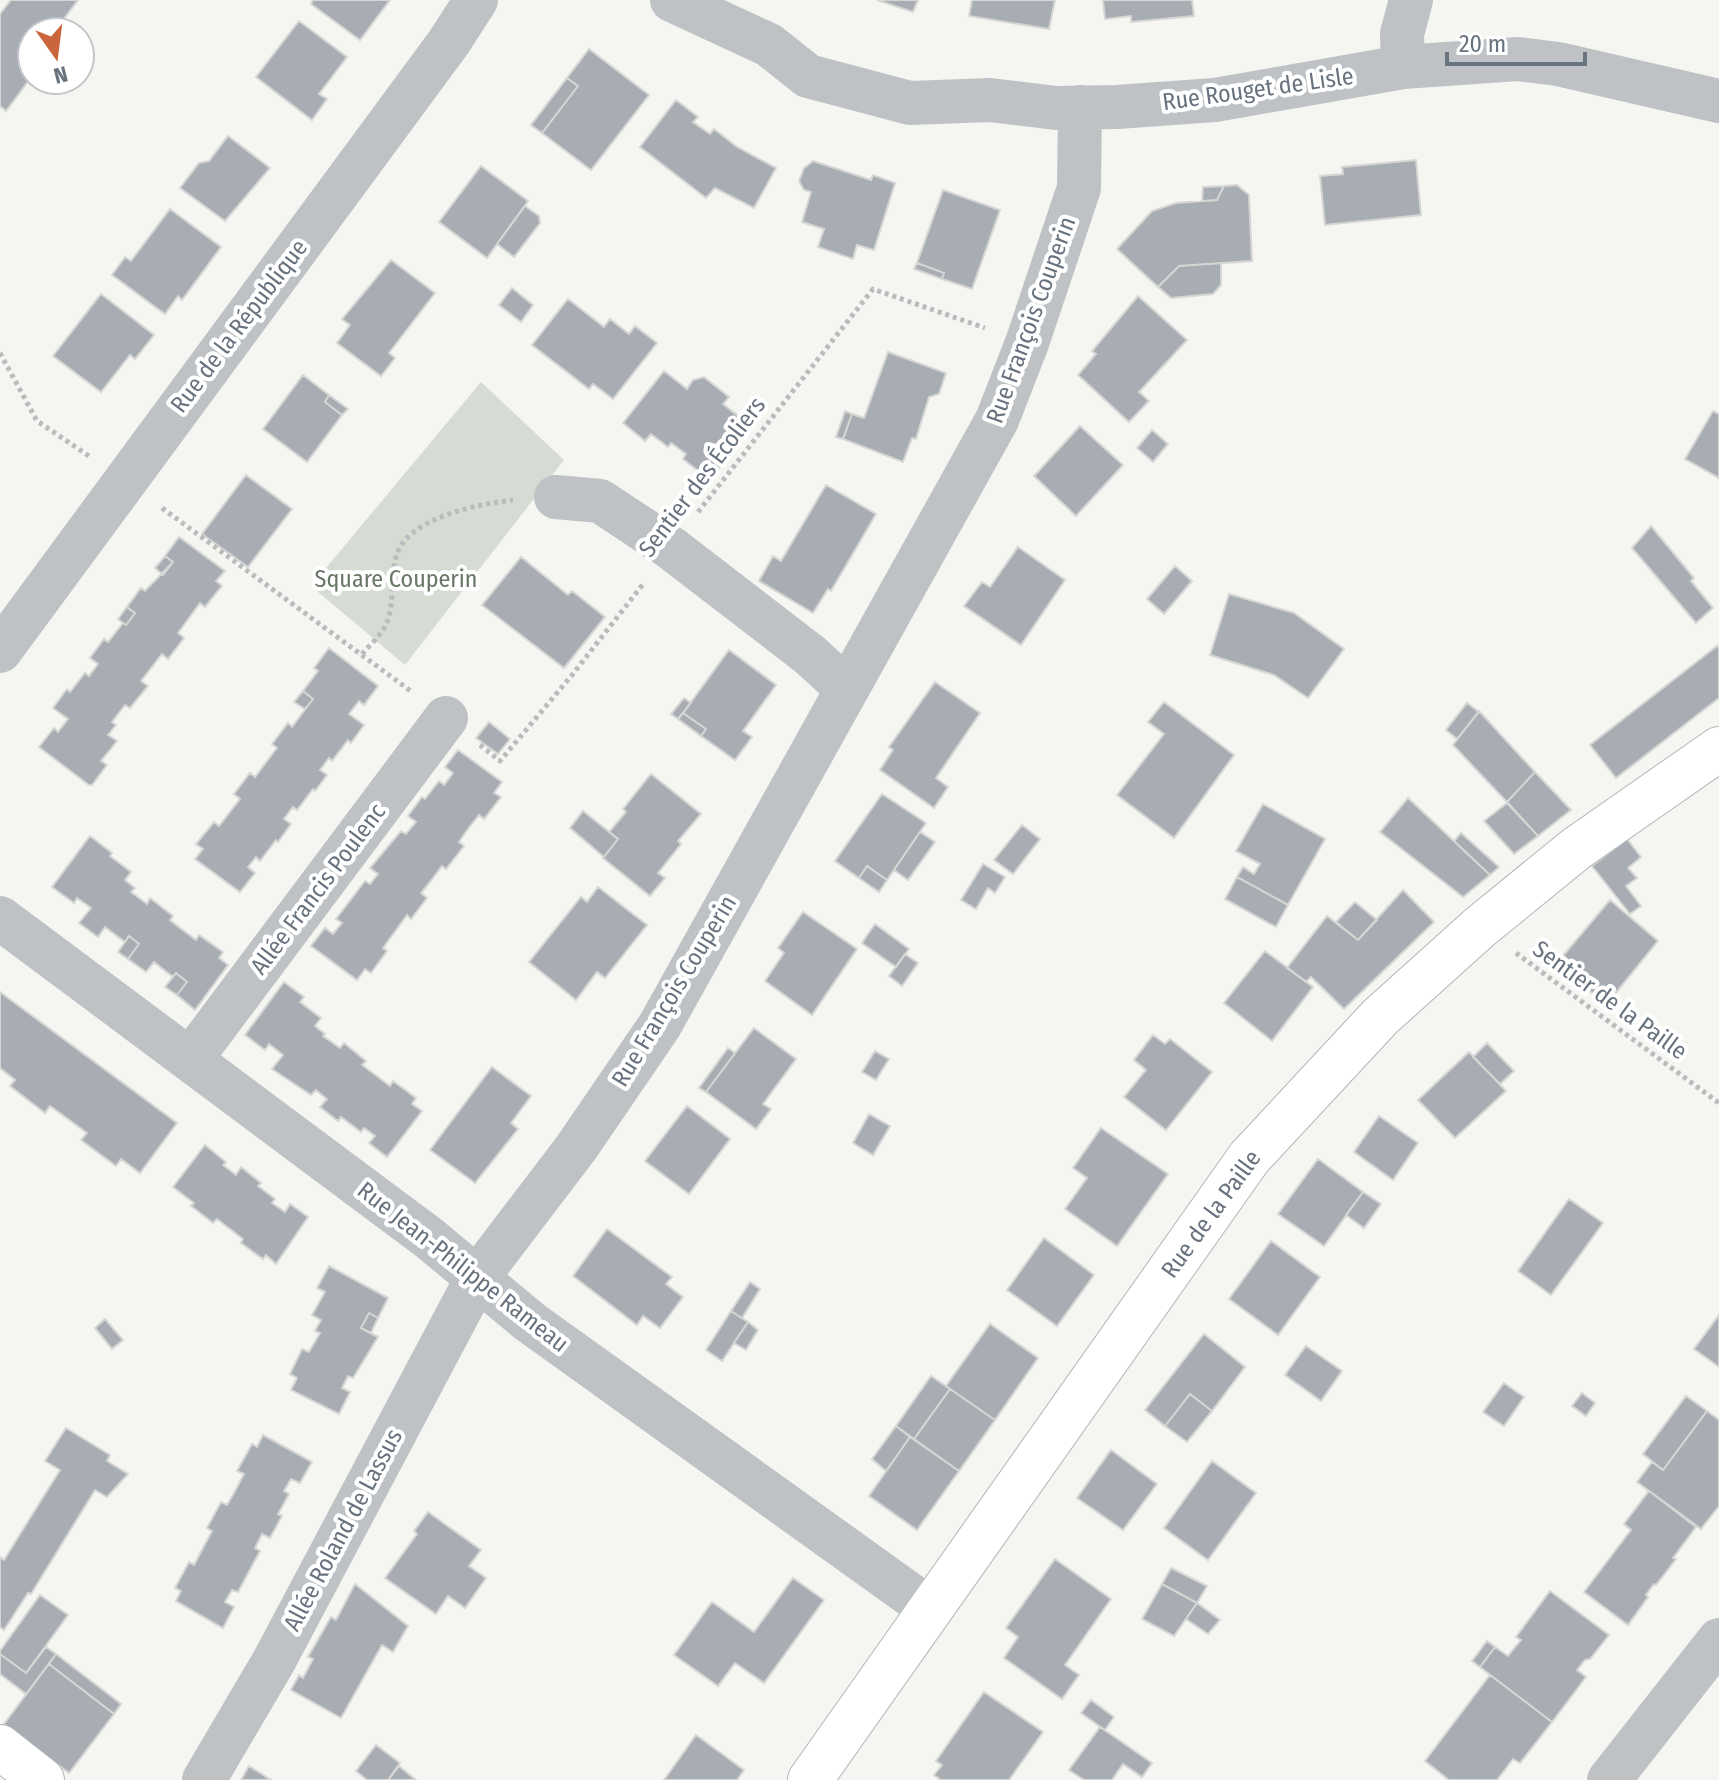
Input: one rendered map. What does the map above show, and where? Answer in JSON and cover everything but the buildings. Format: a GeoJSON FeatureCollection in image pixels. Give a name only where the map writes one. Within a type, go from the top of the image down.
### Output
{"type":"FeatureCollection","features":[{"type":"Feature","properties":{"kind":"street","name":"Rue de la République"},"geometry":{"type":"LineString","coordinates":[[0,651],[449,42],[476,0]]}},
{"type":"Feature","properties":{"kind":"street","name":"Rue Rouget de Lisle"},"geometry":{"type":"LineString","coordinates":[[672,0],[769,45],[808,76],[910,103],[990,100],[1056,108],[1215,100],[1403,67],[1518,59],[1558,64],[1719,101]]}},
{"type":"Feature","properties":{"kind":"street"},"geometry":{"type":"LineString","coordinates":[[1403,67],[1402,34],[1411,0]]}},
{"type":"Feature","properties":{"kind":"street","name":"Rue François Couperin"},"geometry":{"type":"LineString","coordinates":[[477,1278],[576,1148],[660,1025],[997,420],[1027,343],[1079,188],[1080,107]]}},
{"type":"Feature","properties":{"kind":"street"},"geometry":{"type":"LineString","coordinates":[[556,497],[600,501],[671,548],[810,655],[846,688]]}},
{"type":"Feature","properties":{"kind":"street","name":"Allée Francis Poulenc"},"geometry":{"type":"LineString","coordinates":[[190,1060],[446,718]]}},
{"type":"Feature","properties":{"kind":"street","name":"Rue de la Paille"},"geometry":{"type":"LineString","coordinates":[[810,1780],[1249,1158],[1380,1017],[1480,927],[1577,848],[1719,749]]}},
{"type":"Feature","properties":{"kind":"street","name":"Rue Jean-Philippe Rameau"},"geometry":{"type":"LineString","coordinates":[[0,918],[429,1238],[530,1322],[930,1609]]}},
{"type":"Feature","properties":{"kind":"street","name":"Allée Roland de Lassus"},"geometry":{"type":"LineString","coordinates":[[204,1780],[275,1659],[477,1278]]}},
{"type":"Feature","properties":{"kind":"street"},"geometry":{"type":"LineString","coordinates":[[1609,1780],[1719,1640]]}},
{"type":"Feature","properties":{"kind":"street"},"geometry":{"type":"LineString","coordinates":[[0,1747],[42,1780]]}},
{"type":"Feature","properties":{"kind":"path","name":"Sentier des Écoliers"},"geometry":{"type":"LineString","coordinates":[[446,718],[500,761],[572,675],[766,422],[873,289],[1027,343]]}},
{"type":"Feature","properties":{"kind":"path"},"geometry":{"type":"LineString","coordinates":[[0,353],[37,421],[124,481],[446,718]]}},
{"type":"Feature","properties":{"kind":"path"},"geometry":{"type":"LineString","coordinates":[[362,654],[385,625],[396,554],[403,540],[431,522],[461,509],[497,502],[556,497]]}},
{"type":"Feature","properties":{"kind":"path","name":"Sentier de la Paille"},"geometry":{"type":"LineString","coordinates":[[1480,927],[1719,1103]]}},
{"type":"Feature","properties":{"kind":"green space","name":"Square Couperin"},"geometry":{"type":"Polygon","coordinates":[[[481,382],[564,460],[405,665],[311,586],[481,382]]]}}]}
